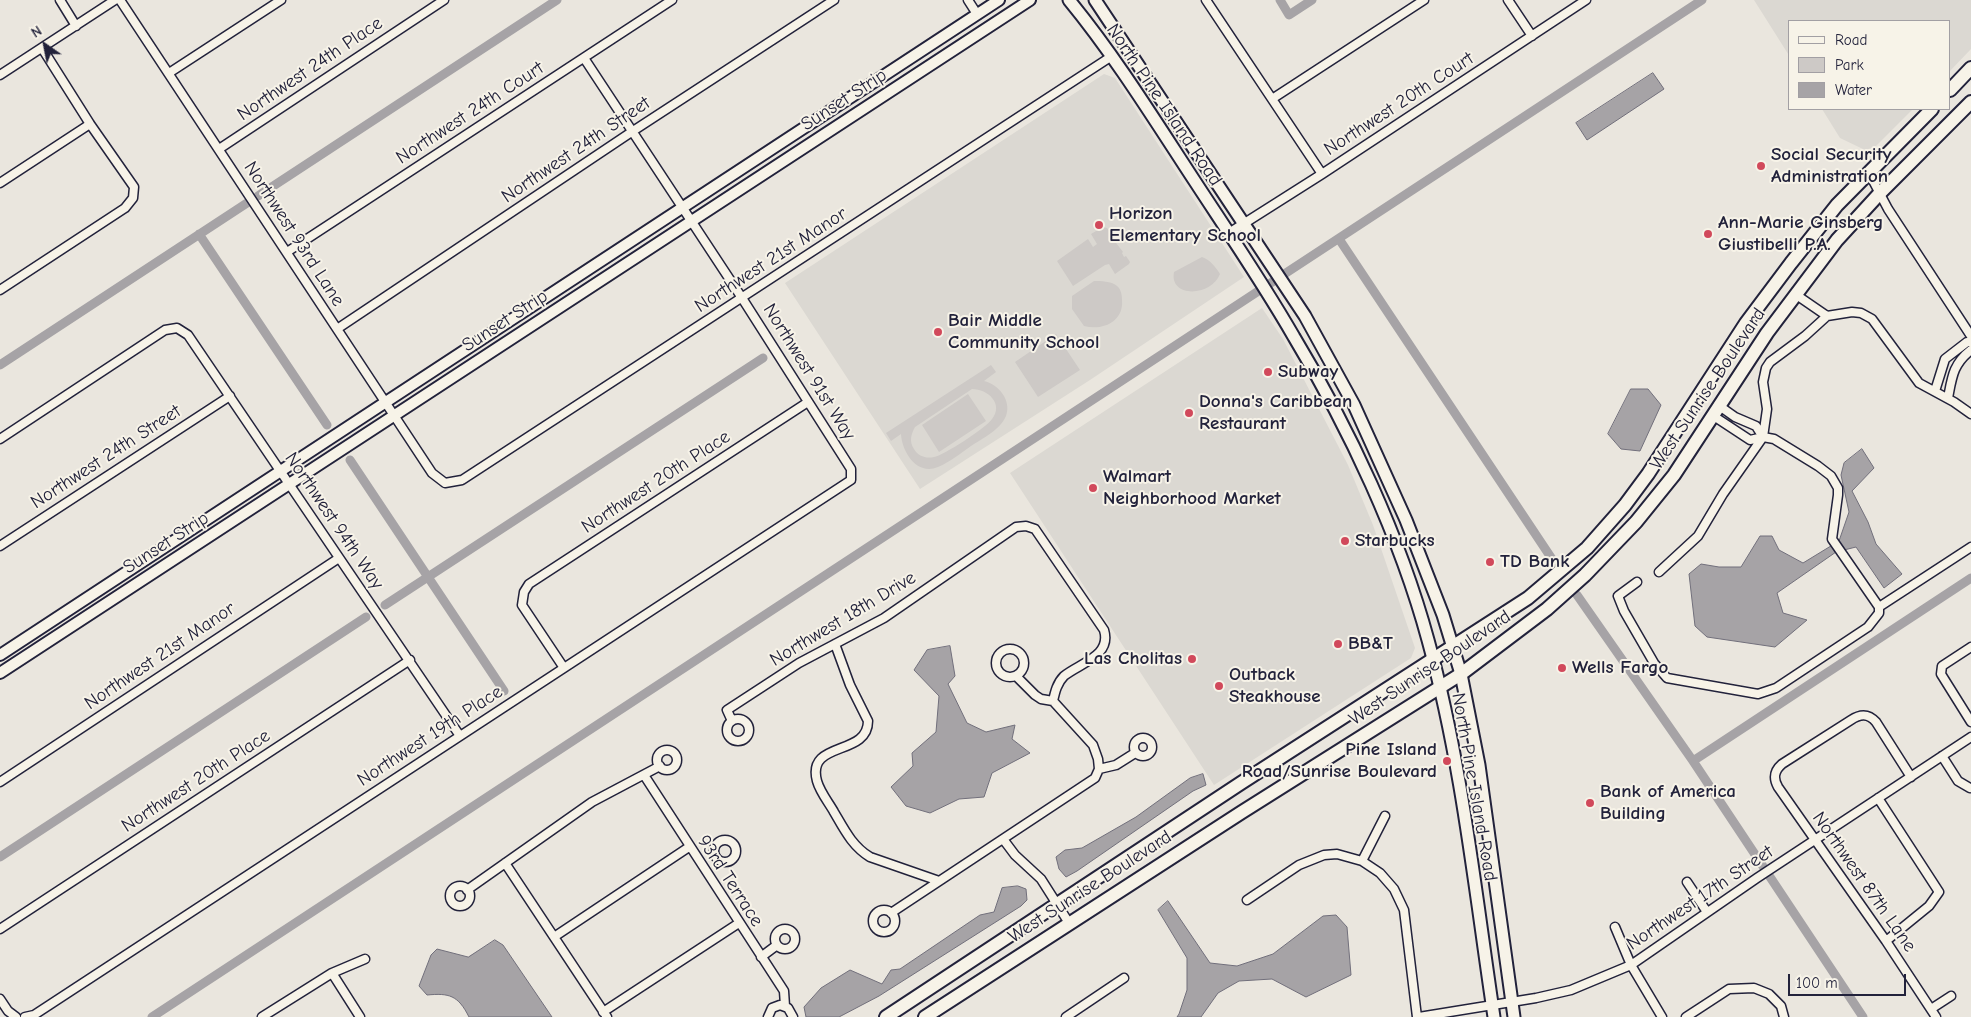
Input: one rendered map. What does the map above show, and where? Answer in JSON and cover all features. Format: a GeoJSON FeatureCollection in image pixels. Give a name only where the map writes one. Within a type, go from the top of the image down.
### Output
{"type":"FeatureCollection","features":[{"type":"Feature","properties":{"kind":"highway"},"geometry":{"type":"LineString","coordinates":[[1951,89],[1971,68]]}},
{"type":"Feature","properties":{"kind":"highway","name":"West Sunrise Boulevard"},"geometry":{"type":"LineString","coordinates":[[926,1017],[1069,923],[1461,674],[1530,623],[1585,575],[1636,522],[1674,475],[1767,333],[1838,240],[1880,194],[1971,102]]}},
{"type":"Feature","properties":{"kind":"highway","name":"West Sunrise Boulevard"},"geometry":{"type":"LineString","coordinates":[[886,1017],[1528,598],[1579,555],[1625,506],[1648,474],[1746,323],[1791,263],[1837,205],[1931,110]]}},
{"type":"Feature","properties":{"kind":"main road","name":"North Pine Island Road"},"geometry":{"type":"LineString","coordinates":[[1069,0],[1112,56],[1296,338],[1333,407],[1395,541],[1419,610],[1439,687],[1459,785],[1494,1017]]}},
{"type":"Feature","properties":{"kind":"main road","name":"North Pine Island Road"},"geometry":{"type":"LineString","coordinates":[[1095,0],[1291,294],[1341,381],[1377,453],[1419,552],[1461,674],[1479,765],[1514,1017]]}},
{"type":"Feature","properties":{"kind":"street"},"geometry":{"type":"LineString","coordinates":[[60,0],[76,26]]}},
{"type":"Feature","properties":{"kind":"street"},"geometry":{"type":"LineString","coordinates":[[0,74],[116,0]]}},
{"type":"Feature","properties":{"kind":"street","name":"Northwest 93rd Lane"},"geometry":{"type":"LineString","coordinates":[[120,0],[395,414],[432,473],[445,483]]}},
{"type":"Feature","properties":{"kind":"street"},"geometry":{"type":"LineString","coordinates":[[169,73],[280,0]]}},
{"type":"Feature","properties":{"kind":"street","name":"Northwest 24th Place"},"geometry":{"type":"LineString","coordinates":[[219,149],[444,0]]}},
{"type":"Feature","properties":{"kind":"street","name":"Northwest 24th Court"},"geometry":{"type":"LineString","coordinates":[[287,252],[672,0]]}},
{"type":"Feature","properties":{"kind":"street","name":"Northwest 24th Street"},"geometry":{"type":"LineString","coordinates":[[337,329],[632,131],[834,0]]}},
{"type":"Feature","properties":{"kind":"street"},"geometry":{"type":"LineString","coordinates":[[968,0],[977,14]]}},
{"type":"Feature","properties":{"kind":"street","name":"Sunset Strip"},"geometry":{"type":"LineString","coordinates":[[0,655],[999,0]]}},
{"type":"Feature","properties":{"kind":"street","name":"Sunset Strip"},"geometry":{"type":"LineString","coordinates":[[0,673],[1030,0]]}},
{"type":"Feature","properties":{"kind":"street"},"geometry":{"type":"LineString","coordinates":[[1206,0],[1322,174]]}},
{"type":"Feature","properties":{"kind":"street"},"geometry":{"type":"LineString","coordinates":[[1272,99],[1424,0]]}},
{"type":"Feature","properties":{"kind":"street"},"geometry":{"type":"LineString","coordinates":[[1508,0],[1532,36]]}},
{"type":"Feature","properties":{"kind":"street","name":"Northwest 20th Court"},"geometry":{"type":"LineString","coordinates":[[1229,233],[1586,0]]}},
{"type":"Feature","properties":{"kind":"street"},"geometry":{"type":"LineString","coordinates":[[0,290],[126,208],[133,198],[134,187],[90,124],[42,48]]}},
{"type":"Feature","properties":{"kind":"street","name":"Northwest 21st Manor"},"geometry":{"type":"LineString","coordinates":[[445,483],[462,480],[1112,56]]}},
{"type":"Feature","properties":{"kind":"street","name":"Northwest 91st Way"},"geometry":{"type":"LineString","coordinates":[[584,58],[852,469],[851,480]]}},
{"type":"Feature","properties":{"kind":"street"},"geometry":{"type":"LineString","coordinates":[[0,183],[90,124]]}},
{"type":"Feature","properties":{"kind":"street"},"geometry":{"type":"LineString","coordinates":[[1868,173],[1888,209],[1971,336]]}},
{"type":"Feature","properties":{"kind":"street"},"geometry":{"type":"LineString","coordinates":[[1795,294],[1827,316]]}},
{"type":"Feature","properties":{"kind":"street"},"geometry":{"type":"LineString","coordinates":[[1659,572],[1698,536],[1723,494],[1763,437],[1767,410],[1763,382],[1766,368],[1770,362],[1806,336],[1827,316],[1852,312],[1861,313],[1872,319],[1919,383],[1948,398],[1971,414]]}},
{"type":"Feature","properties":{"kind":"street","name":"Northwest 94th Way"},"geometry":{"type":"LineString","coordinates":[[0,439],[165,330],[177,328],[188,334],[460,736]]}},
{"type":"Feature","properties":{"kind":"street"},"geometry":{"type":"LineString","coordinates":[[1935,391],[1945,358],[1967,342],[1971,342]]}},
{"type":"Feature","properties":{"kind":"street"},"geometry":{"type":"LineString","coordinates":[[1948,398],[1958,361],[1971,350]]}},
{"type":"Feature","properties":{"kind":"street","name":"Northwest 24th Street"},"geometry":{"type":"LineString","coordinates":[[0,546],[230,396]]}},
{"type":"Feature","properties":{"kind":"street","name":"Northwest 20th Place"},"geometry":{"type":"LineString","coordinates":[[564,668],[522,606],[524,592],[529,584],[808,402]]}},
{"type":"Feature","properties":{"kind":"street"},"geometry":{"type":"LineString","coordinates":[[1715,410],[1756,426],[1763,437]]}},
{"type":"Feature","properties":{"kind":"street"},"geometry":{"type":"LineString","coordinates":[[1637,582],[1618,596],[1624,611],[1654,663],[1667,678],[1758,694],[1776,688],[1868,627],[1879,613],[1879,607],[1832,539],[1838,488],[1831,476],[1774,439],[1763,437],[1750,440],[1715,410]]}},
{"type":"Feature","properties":{"kind":"street","name":"Northwest 19th Place"},"geometry":{"type":"LineString","coordinates":[[25,1017],[34,1015],[851,480]]}},
{"type":"Feature","properties":{"kind":"street","name":"Northwest 18th Drive"},"geometry":{"type":"LineString","coordinates":[[732,721],[727,710],[799,663],[884,618],[1016,527],[1026,526],[1035,529],[1104,630],[1106,637],[1106,642],[1100,652],[1060,681],[1053,701]]}},
{"type":"Feature","properties":{"kind":"street"},"geometry":{"type":"LineString","coordinates":[[1879,607],[1971,547]]}},
{"type":"Feature","properties":{"kind":"street","name":"Northwest 21st Manor"},"geometry":{"type":"LineString","coordinates":[[0,782],[338,558]]}},
{"type":"Feature","properties":{"kind":"street"},"geometry":{"type":"LineString","coordinates":[[835,644],[850,685],[868,721],[868,728],[866,734],[860,739],[820,758],[815,769],[817,783],[851,840],[861,851],[870,857],[939,881]]}},
{"type":"Feature","properties":{"kind":"street"},"geometry":{"type":"LineString","coordinates":[[1971,647],[1942,666],[1941,674],[1971,722]]}},
{"type":"Feature","properties":{"kind":"street","name":"Northwest 20th Place"},"geometry":{"type":"LineString","coordinates":[[0,929],[410,660]]}},
{"type":"Feature","properties":{"kind":"street"},"geometry":{"type":"LineString","coordinates":[[891,914],[1094,778],[1099,769],[1093,745],[1053,701],[1041,699],[1035,695],[1016,676]]}},
{"type":"Feature","properties":{"kind":"street","name":"Northwest 87th Lane"},"geometry":{"type":"LineString","coordinates":[[1911,777],[1874,720],[1864,715],[1855,717],[1782,764],[1775,773],[1774,780],[1814,841],[1886,941],[1936,1017]]}},
{"type":"Feature","properties":{"kind":"street","name":"Northwest 17th Street"},"geometry":{"type":"LineString","coordinates":[[1418,1017],[1512,1002],[1571,990],[1631,965],[1757,878],[1971,736]]}},
{"type":"Feature","properties":{"kind":"street"},"geometry":{"type":"LineString","coordinates":[[1099,769],[1116,765],[1135,753]]}},
{"type":"Feature","properties":{"kind":"street"},"geometry":{"type":"LineString","coordinates":[[1942,756],[1958,781],[1970,788]]}},
{"type":"Feature","properties":{"kind":"street"},"geometry":{"type":"LineString","coordinates":[[467,890],[592,802],[660,766]]}},
{"type":"Feature","properties":{"kind":"street","name":"93rd Terrace"},"geometry":{"type":"LineString","coordinates":[[644,775],[688,846],[784,991],[785,1006],[791,1010],[793,1017]]}},
{"type":"Feature","properties":{"kind":"street"},"geometry":{"type":"LineString","coordinates":[[1878,798],[1939,892],[1929,906],[1886,941]]}},
{"type":"Feature","properties":{"kind":"street"},"geometry":{"type":"LineString","coordinates":[[1362,861],[1385,816]]}},
{"type":"Feature","properties":{"kind":"street"},"geometry":{"type":"LineString","coordinates":[[1004,839],[1015,855],[1041,879],[1069,923]]}},
{"type":"Feature","properties":{"kind":"street"},"geometry":{"type":"LineString","coordinates":[[554,937],[688,846]]}},
{"type":"Feature","properties":{"kind":"street"},"geometry":{"type":"LineString","coordinates":[[1247,900],[1299,865],[1324,855],[1337,854],[1362,861],[1380,873],[1394,889],[1404,910],[1418,1017]]}},
{"type":"Feature","properties":{"kind":"street"},"geometry":{"type":"LineString","coordinates":[[702,867],[716,857]]}},
{"type":"Feature","properties":{"kind":"street"},"geometry":{"type":"LineString","coordinates":[[505,863],[605,1014],[739,923]]}},
{"type":"Feature","properties":{"kind":"street"},"geometry":{"type":"LineString","coordinates":[[1687,882],[1708,912]]}},
{"type":"Feature","properties":{"kind":"street"},"geometry":{"type":"LineString","coordinates":[[1615,927],[1631,965],[1662,1017]]}},
{"type":"Feature","properties":{"kind":"street"},"geometry":{"type":"LineString","coordinates":[[760,957],[777,945]]}},
{"type":"Feature","properties":{"kind":"street"},"geometry":{"type":"LineString","coordinates":[[262,1017],[332,973],[365,959]]}},
{"type":"Feature","properties":{"kind":"street"},"geometry":{"type":"LineString","coordinates":[[332,973],[360,1017]]}},
{"type":"Feature","properties":{"kind":"street"},"geometry":{"type":"LineString","coordinates":[[1066,1017],[1124,978]]}},
{"type":"Feature","properties":{"kind":"street"},"geometry":{"type":"LineString","coordinates":[[1686,1017],[1729,989],[1754,988],[1769,994],[1781,1006],[1784,1017]]}},
{"type":"Feature","properties":{"kind":"street"},"geometry":{"type":"LineString","coordinates":[[1931,1008],[1951,996]]}},
{"type":"Feature","properties":{"kind":"street"},"geometry":{"type":"LineString","coordinates":[[0,999],[8,1011],[16,1017]]}},
{"type":"Feature","properties":{"kind":"street"},"geometry":{"type":"LineString","coordinates":[[768,1017],[772,1008],[780,1005],[785,1006]]}},
{"type":"Feature","properties":{"kind":"street"},"geometry":{"type":"LineString","coordinates":[[1477,1008],[1479,1017]]}},
{"type":"Feature","properties":{"kind":"shaded area"},"geometry":{"type":"Polygon","coordinates":[[[1754,0],[1971,0],[1971,49],[1951,70],[1951,20],[1788,20],[1788,54],[1754,0]]]}},
{"type":"Feature","properties":{"kind":"shaded area"},"geometry":{"type":"Polygon","coordinates":[[[1104,74],[1115,78],[1244,277],[1090,380],[920,489],[785,283],[1104,74]]]}},
{"type":"Feature","properties":{"kind":"shaded area"},"geometry":{"type":"Polygon","coordinates":[[[1823,110],[1912,110],[1875,147],[1865,150],[1840,138],[1823,110]]]}},
{"type":"Feature","properties":{"kind":"shaded area"},"geometry":{"type":"Polygon","coordinates":[[[1262,308],[1283,339],[1348,465],[1373,525],[1415,648],[1411,658],[1214,785],[1010,473],[1262,308]]]}},
{"type":"Feature","properties":{"kind":"green space"},"geometry":{"type":"Polygon","coordinates":[[[1103,227],[1107,228],[1111,233],[1110,235],[1123,252],[1124,257],[1126,256],[1130,262],[1129,264],[1115,274],[1109,264],[1105,265],[1073,286],[1057,261],[1088,239],[1093,247],[1097,244],[1091,234],[1103,227]]]}},
{"type":"Feature","properties":{"kind":"green space"},"geometry":{"type":"Polygon","coordinates":[[[1202,257],[1212,264],[1220,274],[1215,282],[1200,290],[1184,290],[1178,287],[1174,280],[1174,272],[1202,257]]]}},
{"type":"Feature","properties":{"kind":"green space"},"geometry":{"type":"Polygon","coordinates":[[[1094,281],[1115,284],[1120,290],[1122,300],[1122,308],[1116,319],[1104,326],[1098,327],[1084,326],[1072,309],[1072,296],[1094,281]]]}},
{"type":"Feature","properties":{"kind":"green space"},"geometry":{"type":"Polygon","coordinates":[[[1056,334],[1080,370],[1038,397],[1015,362],[1056,334]]]}},
{"type":"Feature","properties":{"kind":"green space"},"geometry":{"type":"Polygon","coordinates":[[[991,365],[996,372],[984,381],[999,389],[1007,404],[1006,416],[991,433],[947,463],[930,469],[917,465],[912,461],[904,448],[901,434],[891,441],[886,433],[991,365]],[[972,389],[915,427],[911,441],[912,446],[918,453],[928,458],[946,452],[964,441],[992,419],[996,408],[995,403],[989,395],[972,389]]]}},
{"type":"Feature","properties":{"kind":"green space"},"geometry":{"type":"Polygon","coordinates":[[[968,394],[986,421],[939,452],[922,425],[968,394]]]}},
{"type":"Feature","properties":{"kind":"water"},"geometry":{"type":"Polygon","coordinates":[[[1653,73],[1664,89],[1587,140],[1576,123],[1653,73]]]}},
{"type":"Feature","properties":{"kind":"water"},"geometry":{"type":"Polygon","coordinates":[[[1631,389],[1648,389],[1661,405],[1640,451],[1621,449],[1608,434],[1631,389]]]}},
{"type":"Feature","properties":{"kind":"water"},"geometry":{"type":"Polygon","coordinates":[[[1862,449],[1874,468],[1852,491],[1868,522],[1876,544],[1902,574],[1884,588],[1856,547],[1836,552],[1777,593],[1783,613],[1807,620],[1775,647],[1707,637],[1695,626],[1689,574],[1701,564],[1719,567],[1741,567],[1760,536],[1772,536],[1779,550],[1803,563],[1839,541],[1849,512],[1841,475],[1844,463],[1862,449]]]}},
{"type":"Feature","properties":{"kind":"water"},"geometry":{"type":"Polygon","coordinates":[[[950,646],[955,676],[948,684],[967,723],[986,732],[1015,725],[1012,739],[1030,753],[992,773],[984,797],[959,799],[930,813],[906,806],[891,787],[913,766],[912,753],[936,732],[939,696],[914,670],[927,650],[950,646]]]}},
{"type":"Feature","properties":{"kind":"water"},"geometry":{"type":"Polygon","coordinates":[[[1203,774],[1206,785],[1193,791],[1077,871],[1066,877],[1059,869],[1056,857],[1065,850],[1082,848],[1136,817],[1190,778],[1203,774]]]}},
{"type":"Feature","properties":{"kind":"water"},"geometry":{"type":"Polygon","coordinates":[[[1018,886],[1026,889],[1027,900],[1021,906],[879,996],[839,1017],[806,1017],[804,1007],[821,988],[850,970],[882,984],[891,970],[900,969],[980,915],[994,912],[1002,888],[1018,886]]]}},
{"type":"Feature","properties":{"kind":"water"},"geometry":{"type":"Polygon","coordinates":[[[1168,901],[1210,963],[1237,966],[1273,954],[1323,916],[1336,915],[1347,927],[1351,975],[1306,997],[1272,979],[1239,981],[1218,993],[1201,1017],[1177,1017],[1187,990],[1187,958],[1158,910],[1168,901]]]}},
{"type":"Feature","properties":{"kind":"water"},"geometry":{"type":"Polygon","coordinates":[[[495,940],[503,945],[552,1017],[469,1017],[457,1000],[441,994],[427,995],[419,986],[431,955],[437,949],[468,957],[495,940]]]}},
{"type":"Feature","properties":{"kind":"waterway"},"geometry":{"type":"LineString","coordinates":[[258,196],[557,0]]}},
{"type":"Feature","properties":{"kind":"waterway"},"geometry":{"type":"LineString","coordinates":[[1280,0],[1289,15],[1312,0]]}},
{"type":"Feature","properties":{"kind":"waterway"},"geometry":{"type":"LineString","coordinates":[[152,1017],[1702,0]]}},
{"type":"Feature","properties":{"kind":"waterway"},"geometry":{"type":"LineString","coordinates":[[0,365],[247,203]]}},
{"type":"Feature","properties":{"kind":"waterway"},"geometry":{"type":"LineString","coordinates":[[199,234],[327,425]]}},
{"type":"Feature","properties":{"kind":"waterway"},"geometry":{"type":"LineString","coordinates":[[1339,239],[1556,565]]}},
{"type":"Feature","properties":{"kind":"waterway"},"geometry":{"type":"LineString","coordinates":[[385,605],[763,358]]}},
{"type":"Feature","properties":{"kind":"waterway"},"geometry":{"type":"LineString","coordinates":[[350,460],[504,691]]}},
{"type":"Feature","properties":{"kind":"waterway"},"geometry":{"type":"LineString","coordinates":[[1693,761],[1971,578]]}},
{"type":"Feature","properties":{"kind":"waterway"},"geometry":{"type":"LineString","coordinates":[[1577,595],[1693,761],[1863,1017]]}},
{"type":"Feature","properties":{"kind":"waterway"},"geometry":{"type":"LineString","coordinates":[[0,857],[366,617]]}},
{"type":"Feature","properties":{"kind":"place","name":"Social Security Administration"},"geometry":{"type":"Point","coordinates":[1761,166]}},
{"type":"Feature","properties":{"kind":"place","name":"Horizon Elementary School"},"geometry":{"type":"Point","coordinates":[1099,225]}},
{"type":"Feature","properties":{"kind":"place","name":"Ann-Marie Ginsberg Giustibelli P.A."},"geometry":{"type":"Point","coordinates":[1708,234]}},
{"type":"Feature","properties":{"kind":"place","name":"Bair Middle Community School"},"geometry":{"type":"Point","coordinates":[938,332]}},
{"type":"Feature","properties":{"kind":"place","name":"Subway"},"geometry":{"type":"Point","coordinates":[1268,372]}},
{"type":"Feature","properties":{"kind":"place","name":"Donna's Caribbean Restaurant"},"geometry":{"type":"Point","coordinates":[1189,413]}},
{"type":"Feature","properties":{"kind":"place","name":"Walmart Neighborhood Market"},"geometry":{"type":"Point","coordinates":[1093,488]}},
{"type":"Feature","properties":{"kind":"place","name":"Starbucks"},"geometry":{"type":"Point","coordinates":[1345,541]}},
{"type":"Feature","properties":{"kind":"place","name":"TD Bank"},"geometry":{"type":"Point","coordinates":[1490,562]}},
{"type":"Feature","properties":{"kind":"place","name":"BB&T"},"geometry":{"type":"Point","coordinates":[1338,644]}},
{"type":"Feature","properties":{"kind":"place","name":"Las Cholitas"},"geometry":{"type":"Point","coordinates":[1192,659]}},
{"type":"Feature","properties":{"kind":"place","name":"Wells Fargo"},"geometry":{"type":"Point","coordinates":[1562,668]}},
{"type":"Feature","properties":{"kind":"place","name":"Outback Steakhouse"},"geometry":{"type":"Point","coordinates":[1219,686]}},
{"type":"Feature","properties":{"kind":"place","name":"Pine Island Road/Sunrise Boulevard"},"geometry":{"type":"Point","coordinates":[1447,761]}},
{"type":"Feature","properties":{"kind":"place","name":"Bank of America Building"},"geometry":{"type":"Point","coordinates":[1590,803]}}]}
